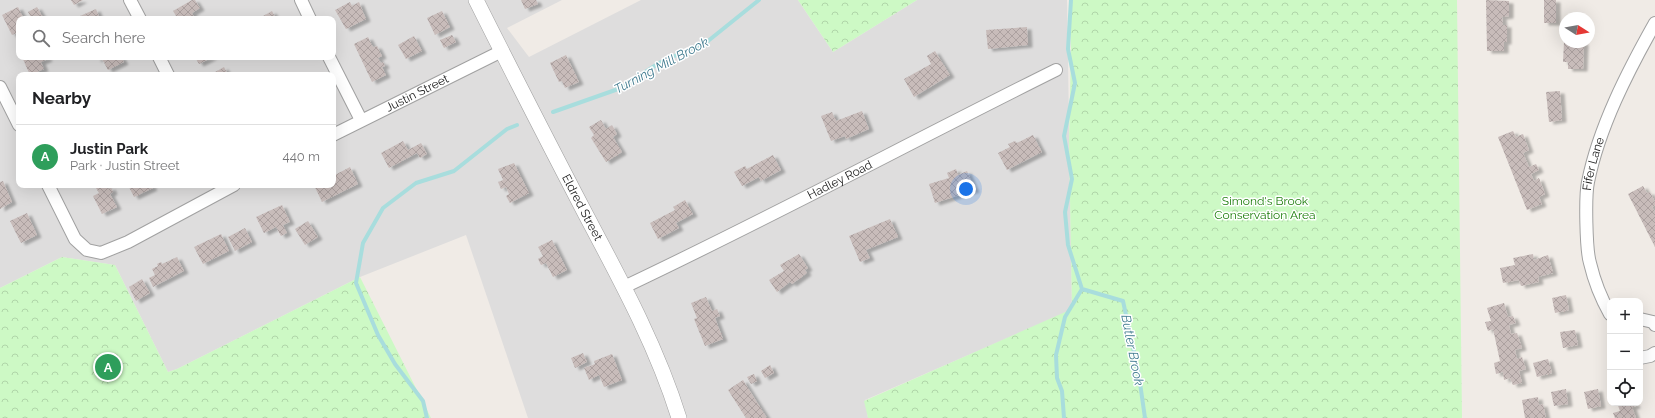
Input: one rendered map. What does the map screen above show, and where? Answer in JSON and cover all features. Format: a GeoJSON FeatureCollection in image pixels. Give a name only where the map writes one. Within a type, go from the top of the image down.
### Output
{"type":"FeatureCollection","features":[{"type":"Feature","properties":{"kind":"street"},"geometry":{"type":"LineString","coordinates":[[130,0],[138,16]]}},
{"type":"Feature","properties":{"kind":"street"},"geometry":{"type":"LineString","coordinates":[[301,0],[309,16]]}},
{"type":"Feature","properties":{"kind":"street","name":"Eldred Street"},"geometry":{"type":"LineString","coordinates":[[476,0],[624,287],[665,377],[679,418]]}},
{"type":"Feature","properties":{"kind":"street","name":"Fifer Lane"},"geometry":{"type":"LineString","coordinates":[[1607,306],[1590,262],[1586,196],[1588,182],[1603,133],[1630,69],[1655,23]]}},
{"type":"Feature","properties":{"kind":"street","name":"Justin Street"},"geometry":{"type":"LineString","coordinates":[[336,133],[502,51]]}},
{"type":"Feature","properties":{"kind":"street"},"geometry":{"type":"LineString","coordinates":[[160,60],[166,72]]}},
{"type":"Feature","properties":{"kind":"street"},"geometry":{"type":"LineString","coordinates":[[331,60],[361,120]]}},
{"type":"Feature","properties":{"kind":"street","name":"Hadley Road"},"geometry":{"type":"LineString","coordinates":[[624,287],[746,229],[909,143],[1056,70]]}},
{"type":"Feature","properties":{"kind":"street"},"geometry":{"type":"LineString","coordinates":[[0,87],[16,119]]}},
{"type":"Feature","properties":{"kind":"street"},"geometry":{"type":"LineString","coordinates":[[50,188],[76,239],[86,250],[101,253],[128,242],[224,188]]}},
{"type":"Feature","properties":{"kind":"street"},"geometry":{"type":"LineString","coordinates":[[1643,320],[1653,322],[1655,325]]}},
{"type":"Feature","properties":{"kind":"street"},"geometry":{"type":"LineString","coordinates":[[1643,357],[1655,353]]}},
{"type":"Feature","properties":{"kind":"shaded area"},"geometry":{"type":"Polygon","coordinates":[[[0,0],[562,0],[507,28],[529,57],[641,0],[798,0],[833,52],[917,0],[1067,0],[1072,310],[865,400],[868,418],[528,418],[466,235],[360,277],[177,369],[168,372],[115,265],[62,257],[0,288],[0,0]]]}},
{"type":"Feature","properties":{"kind":"green space"},"geometry":{"type":"Polygon","coordinates":[[[798,0],[917,0],[833,52],[798,0]]]}},
{"type":"Feature","properties":{"kind":"green space","name":"Simond's Brook Conservation Area"},"geometry":{"type":"Polygon","coordinates":[[[1069,0],[1457,0],[1462,418],[868,418],[864,401],[1072,309],[1069,141],[1071,49],[1069,0]]]}},
{"type":"Feature","properties":{"kind":"green space"},"geometry":{"type":"Polygon","coordinates":[[[62,257],[115,265],[168,372],[177,369],[360,277],[431,418],[0,418],[0,288],[62,257]]]}},
{"type":"Feature","properties":{"kind":"building"},"geometry":{"type":"Polygon","coordinates":[[[71,0],[83,0],[74,5],[71,0]]]}},
{"type":"Feature","properties":{"kind":"building"},"geometry":{"type":"Polygon","coordinates":[[[192,0],[195,0],[200,8],[192,13],[194,16],[176,16],[173,11],[192,0]]]}},
{"type":"Feature","properties":{"kind":"building"},"geometry":{"type":"Polygon","coordinates":[[[521,0],[536,0],[538,4],[525,9],[521,0]]]}},
{"type":"Feature","properties":{"kind":"building"},"geometry":{"type":"Polygon","coordinates":[[[1486,0],[1509,1],[1509,16],[1502,17],[1503,25],[1507,25],[1507,42],[1504,42],[1504,51],[1487,51],[1486,0]]]}},
{"type":"Feature","properties":{"kind":"building"},"geometry":{"type":"Polygon","coordinates":[[[1544,0],[1556,0],[1556,23],[1544,23],[1544,0]]]}},
{"type":"Feature","properties":{"kind":"building"},"geometry":{"type":"Polygon","coordinates":[[[350,2],[352,6],[359,2],[366,19],[346,29],[335,10],[350,2]]]}},
{"type":"Feature","properties":{"kind":"building"},"geometry":{"type":"Polygon","coordinates":[[[18,7],[22,16],[16,16],[16,33],[12,35],[2,15],[18,7]]]}},
{"type":"Feature","properties":{"kind":"building"},"geometry":{"type":"Polygon","coordinates":[[[37,7],[42,16],[30,16],[28,12],[37,7]]]}},
{"type":"Feature","properties":{"kind":"building"},"geometry":{"type":"Polygon","coordinates":[[[96,9],[99,16],[80,16],[96,9]]]}},
{"type":"Feature","properties":{"kind":"building"},"geometry":{"type":"Polygon","coordinates":[[[272,11],[274,16],[263,16],[272,11]]]}},
{"type":"Feature","properties":{"kind":"building"},"geometry":{"type":"Polygon","coordinates":[[[442,11],[450,27],[435,35],[427,18],[442,11]]]}},
{"type":"Feature","properties":{"kind":"building"},"geometry":{"type":"Polygon","coordinates":[[[1027,27],[1028,45],[988,49],[986,30],[1027,27]]]}},
{"type":"Feature","properties":{"kind":"building"},"geometry":{"type":"Polygon","coordinates":[[[452,35],[456,42],[444,48],[440,40],[452,35]]]}},
{"type":"Feature","properties":{"kind":"building"},"geometry":{"type":"Polygon","coordinates":[[[414,36],[422,51],[406,59],[398,45],[414,36]]]}},
{"type":"Feature","properties":{"kind":"building"},"geometry":{"type":"Polygon","coordinates":[[[368,37],[373,47],[377,46],[382,56],[378,58],[385,66],[382,67],[386,75],[372,82],[354,44],[368,37]]]}},
{"type":"Feature","properties":{"kind":"building"},"geometry":{"type":"Polygon","coordinates":[[[1564,48],[1584,48],[1583,69],[1568,69],[1568,62],[1563,62],[1564,48]]]}},
{"type":"Feature","properties":{"kind":"building"},"geometry":{"type":"Polygon","coordinates":[[[935,51],[950,75],[914,97],[904,79],[931,64],[927,56],[935,51]]]}},
{"type":"Feature","properties":{"kind":"building"},"geometry":{"type":"Polygon","coordinates":[[[566,55],[579,82],[565,88],[562,81],[559,82],[550,63],[566,55]]]}},
{"type":"Feature","properties":{"kind":"building"},"geometry":{"type":"Polygon","coordinates":[[[23,60],[46,60],[41,62],[44,69],[37,72],[29,72],[23,60]]]}},
{"type":"Feature","properties":{"kind":"building"},"geometry":{"type":"Polygon","coordinates":[[[103,60],[123,60],[124,62],[108,70],[103,60]]]}},
{"type":"Feature","properties":{"kind":"building"},"geometry":{"type":"Polygon","coordinates":[[[197,60],[207,60],[199,64],[197,60]]]}},
{"type":"Feature","properties":{"kind":"building"},"geometry":{"type":"Polygon","coordinates":[[[224,67],[226,72],[215,72],[224,67]]]}},
{"type":"Feature","properties":{"kind":"building"},"geometry":{"type":"Polygon","coordinates":[[[1560,91],[1562,120],[1549,122],[1546,92],[1560,91]]]}},
{"type":"Feature","properties":{"kind":"building"},"geometry":{"type":"Polygon","coordinates":[[[862,111],[869,129],[846,139],[845,136],[831,141],[821,116],[832,112],[836,121],[862,111]]]}},
{"type":"Feature","properties":{"kind":"building"},"geometry":{"type":"Polygon","coordinates":[[[601,120],[606,129],[612,125],[617,134],[613,137],[622,152],[606,162],[591,138],[594,135],[589,127],[601,120]]]}},
{"type":"Feature","properties":{"kind":"building"},"geometry":{"type":"Polygon","coordinates":[[[1513,131],[1516,137],[1523,134],[1529,150],[1523,153],[1529,167],[1536,164],[1539,170],[1531,174],[1534,181],[1539,178],[1545,194],[1539,197],[1542,204],[1527,210],[1498,137],[1513,131]]]}},
{"type":"Feature","properties":{"kind":"building"},"geometry":{"type":"Polygon","coordinates":[[[1033,135],[1042,152],[1007,170],[998,153],[1010,147],[1008,144],[1015,141],[1017,143],[1033,135]]]}},
{"type":"Feature","properties":{"kind":"building"},"geometry":{"type":"Polygon","coordinates":[[[403,141],[408,150],[421,143],[427,154],[420,158],[417,153],[389,168],[381,153],[403,141]]]}},
{"type":"Feature","properties":{"kind":"building"},"geometry":{"type":"Polygon","coordinates":[[[773,155],[781,170],[761,181],[759,177],[742,186],[734,172],[745,166],[747,169],[773,155]]]}},
{"type":"Feature","properties":{"kind":"building"},"geometry":{"type":"Polygon","coordinates":[[[514,163],[529,193],[510,203],[506,196],[509,194],[506,187],[501,189],[498,182],[503,180],[498,169],[514,163]]]}},
{"type":"Feature","properties":{"kind":"building"},"geometry":{"type":"Polygon","coordinates":[[[350,167],[358,184],[322,202],[315,188],[336,188],[336,174],[350,167]]]}},
{"type":"Feature","properties":{"kind":"building"},"geometry":{"type":"Polygon","coordinates":[[[956,169],[958,175],[967,171],[975,190],[935,203],[929,184],[949,178],[947,173],[956,169]]]}},
{"type":"Feature","properties":{"kind":"building"},"geometry":{"type":"Polygon","coordinates":[[[3,181],[12,202],[0,209],[0,182],[3,181]]]}},
{"type":"Feature","properties":{"kind":"building"},"geometry":{"type":"Polygon","coordinates":[[[1643,186],[1647,193],[1650,192],[1655,202],[1655,205],[1652,207],[1655,212],[1655,247],[1628,194],[1643,186]]]}},
{"type":"Feature","properties":{"kind":"building"},"geometry":{"type":"Polygon","coordinates":[[[96,188],[111,188],[113,192],[110,194],[117,207],[102,214],[93,196],[99,193],[96,188]]]}},
{"type":"Feature","properties":{"kind":"building"},"geometry":{"type":"Polygon","coordinates":[[[130,188],[153,188],[134,197],[130,188]]]}},
{"type":"Feature","properties":{"kind":"building"},"geometry":{"type":"Polygon","coordinates":[[[685,200],[693,214],[676,223],[679,228],[658,239],[650,223],[675,210],[673,207],[685,200]]]}},
{"type":"Feature","properties":{"kind":"building"},"geometry":{"type":"Polygon","coordinates":[[[282,205],[290,222],[283,225],[287,233],[281,236],[276,227],[264,233],[256,217],[282,205]]]}},
{"type":"Feature","properties":{"kind":"building"},"geometry":{"type":"Polygon","coordinates":[[[27,213],[37,235],[21,243],[10,221],[27,213]]]}},
{"type":"Feature","properties":{"kind":"building"},"geometry":{"type":"Polygon","coordinates":[[[890,219],[898,237],[866,250],[870,258],[860,262],[849,236],[890,219]]]}},
{"type":"Feature","properties":{"kind":"building"},"geometry":{"type":"Polygon","coordinates":[[[308,221],[318,237],[305,245],[295,229],[308,221]]]}},
{"type":"Feature","properties":{"kind":"building"},"geometry":{"type":"Polygon","coordinates":[[[245,228],[252,242],[235,251],[228,237],[245,228]]]}},
{"type":"Feature","properties":{"kind":"building"},"geometry":{"type":"Polygon","coordinates":[[[221,234],[229,251],[203,264],[194,247],[221,234]]]}},
{"type":"Feature","properties":{"kind":"building"},"geometry":{"type":"Polygon","coordinates":[[[552,240],[567,270],[553,277],[546,263],[541,265],[538,259],[543,256],[538,247],[552,240]]]}},
{"type":"Feature","properties":{"kind":"building"},"geometry":{"type":"Polygon","coordinates":[[[799,254],[808,268],[805,270],[807,273],[792,284],[790,282],[777,292],[769,280],[784,271],[780,265],[799,254]]]}},
{"type":"Feature","properties":{"kind":"building"},"geometry":{"type":"Polygon","coordinates":[[[1533,254],[1534,260],[1548,255],[1553,273],[1538,277],[1539,282],[1521,286],[1519,280],[1503,283],[1500,268],[1515,265],[1513,258],[1533,254]]]}},
{"type":"Feature","properties":{"kind":"building"},"geometry":{"type":"Polygon","coordinates":[[[177,257],[184,271],[153,287],[149,278],[155,275],[152,269],[158,266],[157,264],[161,262],[162,264],[177,257]]]}},
{"type":"Feature","properties":{"kind":"building"},"geometry":{"type":"Polygon","coordinates":[[[142,279],[150,293],[136,301],[129,287],[142,279]]]}},
{"type":"Feature","properties":{"kind":"building"},"geometry":{"type":"Polygon","coordinates":[[[1566,295],[1569,310],[1555,313],[1552,298],[1566,295]]]}},
{"type":"Feature","properties":{"kind":"building"},"geometry":{"type":"Polygon","coordinates":[[[706,297],[712,311],[717,309],[720,316],[715,318],[723,339],[705,346],[694,319],[697,318],[691,303],[706,297]]]}},
{"type":"Feature","properties":{"kind":"building"},"geometry":{"type":"Polygon","coordinates":[[[1504,303],[1508,317],[1513,316],[1516,323],[1509,325],[1511,334],[1517,333],[1522,348],[1515,350],[1517,359],[1522,357],[1526,369],[1519,371],[1522,383],[1513,385],[1510,378],[1504,380],[1503,372],[1496,374],[1494,363],[1500,361],[1493,329],[1488,331],[1485,322],[1491,321],[1487,308],[1504,303]]]}},
{"type":"Feature","properties":{"kind":"building"},"geometry":{"type":"Polygon","coordinates":[[[1575,330],[1578,345],[1563,348],[1560,332],[1575,330]]]}},
{"type":"Feature","properties":{"kind":"building"},"geometry":{"type":"Polygon","coordinates":[[[583,353],[587,362],[575,368],[571,358],[583,353]]]}},
{"type":"Feature","properties":{"kind":"building"},"geometry":{"type":"Polygon","coordinates":[[[612,354],[622,380],[604,387],[599,375],[589,380],[584,368],[595,364],[594,361],[612,354]]]}},
{"type":"Feature","properties":{"kind":"building"},"geometry":{"type":"Polygon","coordinates":[[[1548,359],[1552,373],[1537,377],[1533,363],[1548,359]]]}},
{"type":"Feature","properties":{"kind":"building"},"geometry":{"type":"Polygon","coordinates":[[[770,365],[774,373],[765,378],[761,371],[770,365]]]}},
{"type":"Feature","properties":{"kind":"building"},"geometry":{"type":"Polygon","coordinates":[[[754,374],[757,381],[751,384],[747,377],[754,374]]]}},
{"type":"Feature","properties":{"kind":"building"},"geometry":{"type":"Polygon","coordinates":[[[743,380],[767,418],[746,418],[728,390],[743,380]]]}},
{"type":"Feature","properties":{"kind":"building"},"geometry":{"type":"Polygon","coordinates":[[[1566,389],[1568,404],[1554,406],[1551,392],[1566,389]]]}},
{"type":"Feature","properties":{"kind":"building"},"geometry":{"type":"Polygon","coordinates":[[[1598,389],[1601,406],[1588,409],[1584,392],[1598,389]]]}},
{"type":"Feature","properties":{"kind":"building"},"geometry":{"type":"Polygon","coordinates":[[[1538,397],[1539,405],[1543,404],[1546,418],[1525,418],[1522,400],[1538,397]]]}},
{"type":"Feature","properties":{"kind":"building"},"geometry":{"type":"Polygon","coordinates":[[[1618,406],[1636,406],[1632,407],[1636,418],[1615,418],[1613,413],[1620,411],[1618,406]]]}},
{"type":"Feature","properties":{"kind":"waterway","name":"Turning Mill Brook"},"geometry":{"type":"LineString","coordinates":[[553,112],[621,88],[659,63],[708,41],[759,0]]}},
{"type":"Feature","properties":{"kind":"waterway"},"geometry":{"type":"LineString","coordinates":[[1064,418],[1062,391],[1057,378],[1056,355],[1065,317],[1082,289],[1068,245],[1065,212],[1072,179],[1064,136],[1075,83],[1068,49],[1071,0]]}},
{"type":"Feature","properties":{"kind":"waterway","name":"Turning Mill Brook"},"geometry":{"type":"LineString","coordinates":[[427,418],[423,401],[395,364],[378,335],[356,283],[363,243],[383,208],[416,183],[454,171],[507,129],[517,125]]}},
{"type":"Feature","properties":{"kind":"waterway","name":"Butler Brook"},"geometry":{"type":"LineString","coordinates":[[1082,289],[1123,301],[1139,376],[1145,418]]}},
{"type":"Feature","properties":{"kind":"place","name":"Justin Park"},"geometry":{"type":"Point","coordinates":[108,367]}}]}
